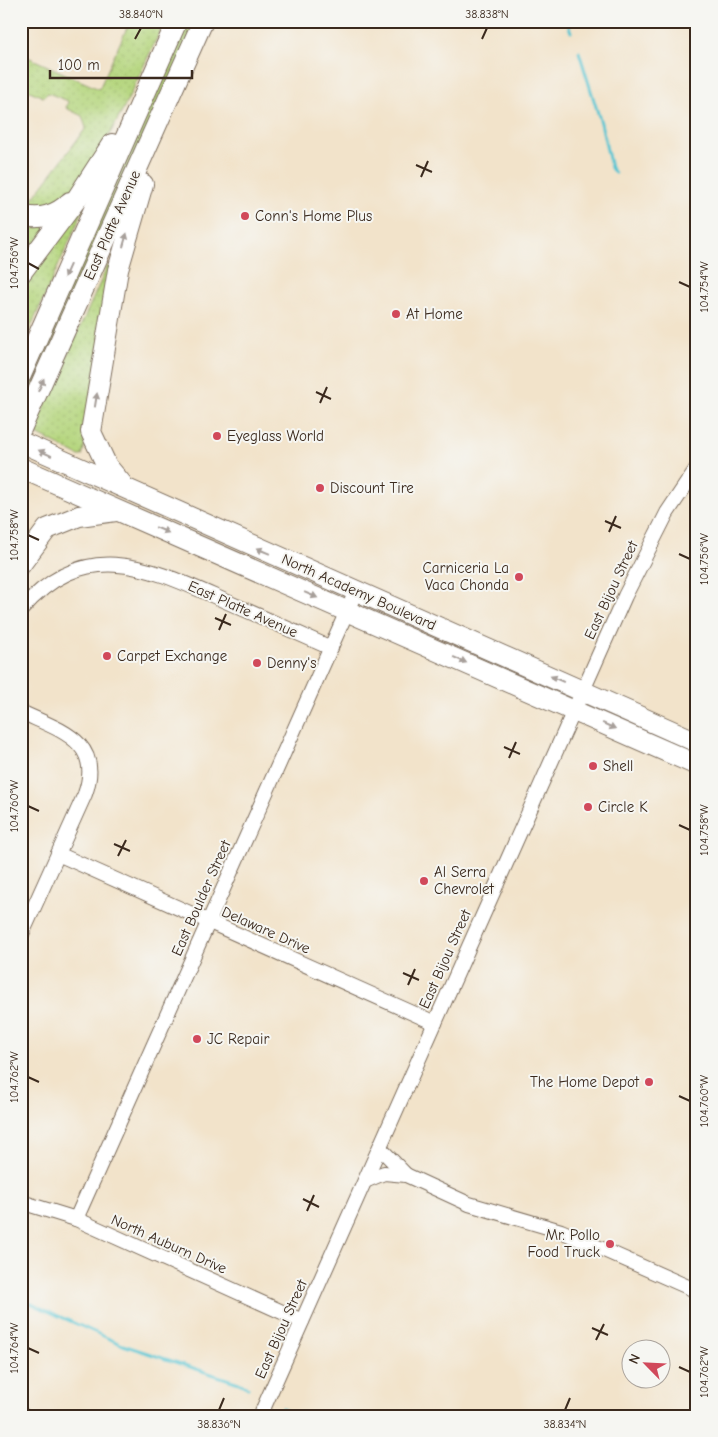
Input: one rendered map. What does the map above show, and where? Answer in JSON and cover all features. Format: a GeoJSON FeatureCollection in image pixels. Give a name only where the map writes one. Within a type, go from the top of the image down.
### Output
{"type":"FeatureCollection","features":[{"type":"Feature","properties":{"kind":"highway","name":"East Platte Avenue"},"geometry":{"type":"LineString","coordinates":[[21,376],[177,21]]}},
{"type":"Feature","properties":{"kind":"highway","name":"East Platte Avenue"},"geometry":{"type":"LineString","coordinates":[[21,429],[203,21]]}},
{"type":"Feature","properties":{"kind":"highway"},"geometry":{"type":"LineString","coordinates":[[21,274],[82,190],[149,82]]}},
{"type":"Feature","properties":{"kind":"highway"},"geometry":{"type":"LineString","coordinates":[[21,564],[47,529],[64,487],[91,432],[118,270],[165,108]]}},
{"type":"Feature","properties":{"kind":"highway"},"geometry":{"type":"LineString","coordinates":[[21,215],[49,216],[67,204],[82,190]]}},
{"type":"Feature","properties":{"kind":"highway"},"geometry":{"type":"LineString","coordinates":[[91,432],[107,466],[127,490]]}},
{"type":"Feature","properties":{"kind":"highway","name":"North Academy Boulevard"},"geometry":{"type":"LineString","coordinates":[[21,442],[697,742]]}},
{"type":"Feature","properties":{"kind":"highway","name":"North Academy Boulevard"},"geometry":{"type":"LineString","coordinates":[[21,468],[574,710],[697,766]]}},
{"type":"Feature","properties":{"kind":"highway"},"geometry":{"type":"LineString","coordinates":[[47,529],[83,515],[118,511]]}},
{"type":"Feature","properties":{"kind":"street","name":"East Bijou Street"},"geometry":{"type":"LineString","coordinates":[[260,1416],[582,691],[650,545],[667,513],[697,468]]}},
{"type":"Feature","properties":{"kind":"street","name":"East Platte Avenue"},"geometry":{"type":"LineString","coordinates":[[21,610],[46,585],[65,574],[104,565],[134,566],[163,573],[331,648]]}},
{"type":"Feature","properties":{"kind":"street","name":"East Boulder Street"},"geometry":{"type":"LineString","coordinates":[[76,1220],[356,591]]}},
{"type":"Feature","properties":{"kind":"street"},"geometry":{"type":"LineString","coordinates":[[21,712],[78,741],[89,764],[88,783],[21,936]]}},
{"type":"Feature","properties":{"kind":"street","name":"Delaware Drive"},"geometry":{"type":"LineString","coordinates":[[58,854],[435,1023]]}},
{"type":"Feature","properties":{"kind":"street"},"geometry":{"type":"LineString","coordinates":[[380,1148],[406,1175]]}},
{"type":"Feature","properties":{"kind":"street"},"geometry":{"type":"LineString","coordinates":[[365,1181],[384,1173],[406,1175],[469,1204],[561,1231],[697,1291]]}},
{"type":"Feature","properties":{"kind":"street","name":"North Auburn Drive"},"geometry":{"type":"LineString","coordinates":[[21,1202],[76,1220],[302,1321]]}},
{"type":"Feature","properties":{"kind":"green space"},"geometry":{"type":"Polygon","coordinates":[[[130,21],[165,21],[123,110],[88,173],[21,263],[21,214],[86,128],[82,116],[66,108],[68,101],[48,93],[43,97],[21,87],[21,54],[99,89],[130,21]]]}},
{"type":"Feature","properties":{"kind":"green space"},"geometry":{"type":"Polygon","coordinates":[[[184,21],[199,21],[21,424],[21,388],[184,21]]]}},
{"type":"Feature","properties":{"kind":"green space"},"geometry":{"type":"Polygon","coordinates":[[[90,195],[82,213],[21,349],[21,283],[90,195]]]}},
{"type":"Feature","properties":{"kind":"green space"},"geometry":{"type":"Polygon","coordinates":[[[108,265],[112,267],[87,436],[82,456],[79,456],[33,432],[108,265]]]}},
{"type":"Feature","properties":{"kind":"waterway"},"geometry":{"type":"LineString","coordinates":[[567,21],[571,32]]}},
{"type":"Feature","properties":{"kind":"waterway"},"geometry":{"type":"LineString","coordinates":[[579,52],[601,123],[611,168],[615,173]]}},
{"type":"Feature","properties":{"kind":"waterway"},"geometry":{"type":"LineString","coordinates":[[21,1299],[123,1345],[239,1383],[248,1388]]}},
{"type":"Feature","properties":{"kind":"waterway"},"geometry":{"type":"LineString","coordinates":[[282,1408],[293,1416]]}},
{"type":"Feature","properties":{"kind":"place","name":"Conn's Home Plus"},"geometry":{"type":"Point","coordinates":[245,216]}},
{"type":"Feature","properties":{"kind":"place","name":"At Home"},"geometry":{"type":"Point","coordinates":[396,314]}},
{"type":"Feature","properties":{"kind":"place","name":"Eyeglass World"},"geometry":{"type":"Point","coordinates":[217,436]}},
{"type":"Feature","properties":{"kind":"place","name":"Discount Tire"},"geometry":{"type":"Point","coordinates":[320,488]}},
{"type":"Feature","properties":{"kind":"place","name":"Carniceria La Vaca Chonda"},"geometry":{"type":"Point","coordinates":[519,577]}},
{"type":"Feature","properties":{"kind":"place","name":"Carpet Exchange"},"geometry":{"type":"Point","coordinates":[107,656]}},
{"type":"Feature","properties":{"kind":"place","name":"Denny's"},"geometry":{"type":"Point","coordinates":[257,663]}},
{"type":"Feature","properties":{"kind":"place","name":"Shell"},"geometry":{"type":"Point","coordinates":[593,766]}},
{"type":"Feature","properties":{"kind":"place","name":"Circle K"},"geometry":{"type":"Point","coordinates":[588,807]}},
{"type":"Feature","properties":{"kind":"place","name":"Al Serra Chevrolet"},"geometry":{"type":"Point","coordinates":[424,881]}},
{"type":"Feature","properties":{"kind":"place","name":"JC Repair"},"geometry":{"type":"Point","coordinates":[197,1039]}},
{"type":"Feature","properties":{"kind":"place","name":"The Home Depot"},"geometry":{"type":"Point","coordinates":[649,1082]}},
{"type":"Feature","properties":{"kind":"place","name":"Mr. Pollo Food Truck"},"geometry":{"type":"Point","coordinates":[610,1244]}}]}
